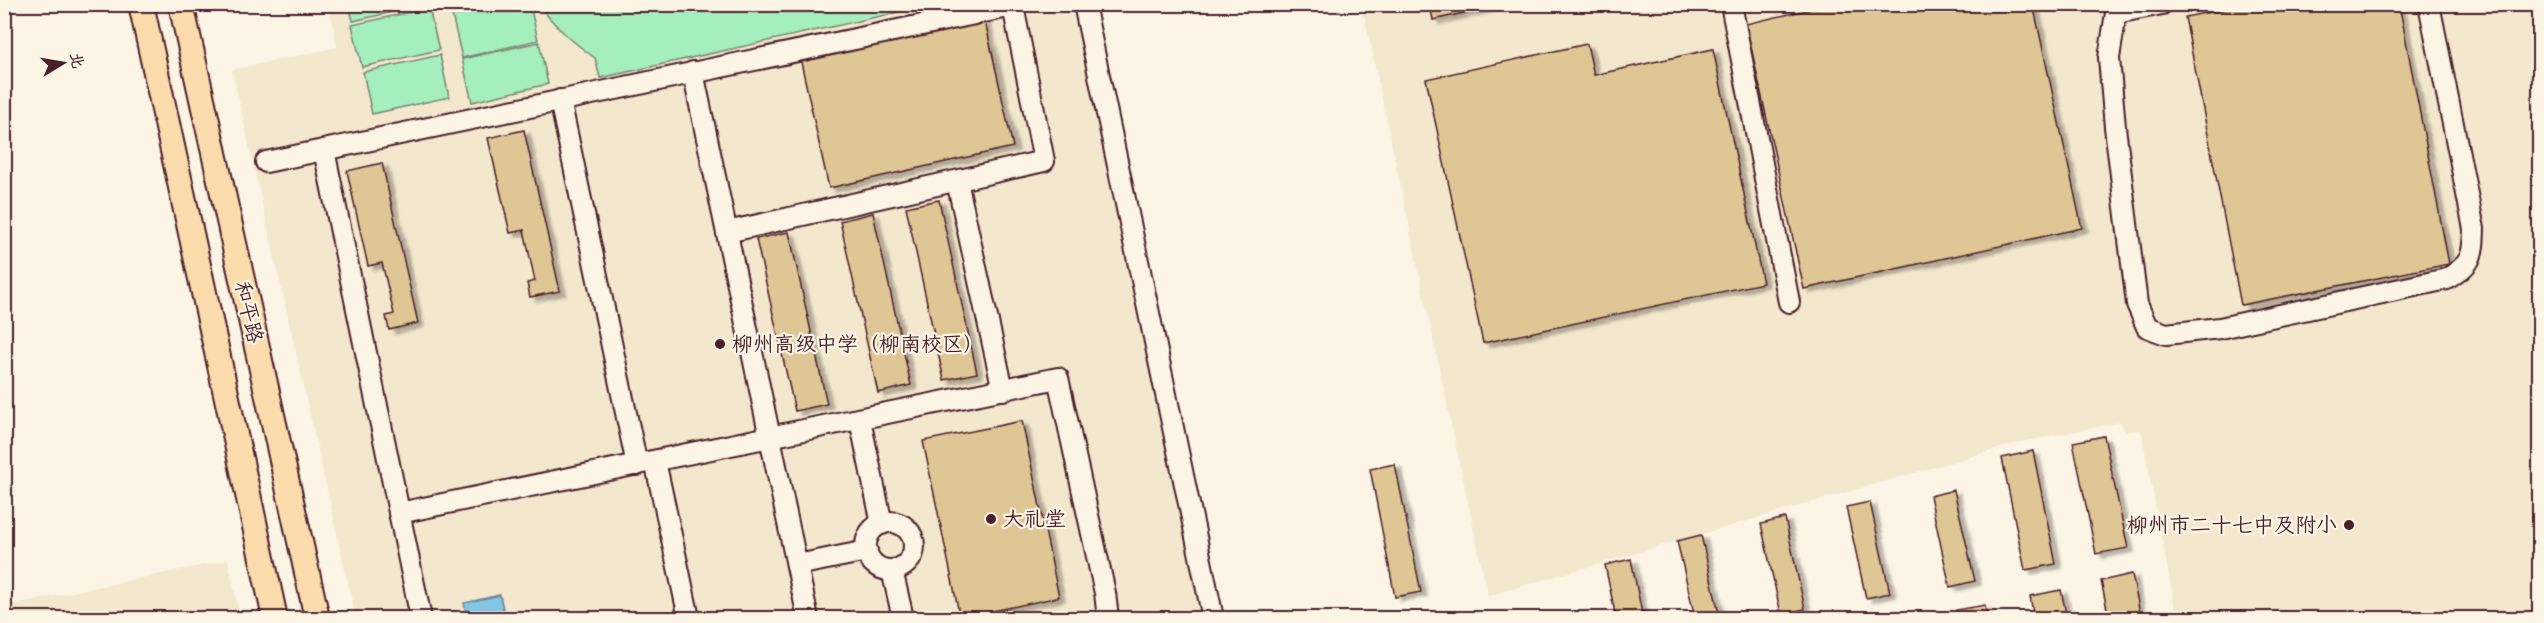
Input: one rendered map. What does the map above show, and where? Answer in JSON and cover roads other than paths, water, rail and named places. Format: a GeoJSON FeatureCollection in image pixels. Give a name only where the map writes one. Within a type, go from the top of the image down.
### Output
{"type":"FeatureCollection","features":[{"type":"Feature","properties":{"kind":"main road","name":"和平路"},"geometry":{"type":"LineString","coordinates":[[141,4],[275,618]]}},
{"type":"Feature","properties":{"kind":"main road","name":"和平路"},"geometry":{"type":"LineString","coordinates":[[181,4],[317,618]]}},
{"type":"Feature","properties":{"kind":"street"},"geometry":{"type":"LineString","coordinates":[[1084,4],[1213,618]]}},
{"type":"Feature","properties":{"kind":"street"},"geometry":{"type":"LineString","coordinates":[[1731,4],[1790,302]]}},
{"type":"Feature","properties":{"kind":"street"},"geometry":{"type":"LineString","coordinates":[[2162,4],[2116,13],[2109,58],[2115,127],[2137,304],[2147,327],[2166,334],[2220,328],[2447,279],[2465,268],[2473,254],[2474,229],[2429,4]]}},
{"type":"Feature","properties":{"kind":"street"},"geometry":{"type":"LineString","coordinates":[[266,162],[1013,6],[1044,161],[727,232]]}},
{"type":"Feature","properties":{"kind":"street"},"geometry":{"type":"LineString","coordinates":[[693,72],[808,618]]}},
{"type":"Feature","properties":{"kind":"street"},"geometry":{"type":"LineString","coordinates":[[560,100],[646,463],[689,618]]}},
{"type":"Feature","properties":{"kind":"street"},"geometry":{"type":"LineString","coordinates":[[324,150],[421,618]]}},
{"type":"Feature","properties":{"kind":"street"},"geometry":{"type":"LineString","coordinates":[[957,182],[1003,390]]}},
{"type":"Feature","properties":{"kind":"street"},"geometry":{"type":"LineString","coordinates":[[399,513],[1058,378],[1105,593],[1108,618]]}},
{"type":"Feature","properties":{"kind":"street"},"geometry":{"type":"LineString","coordinates":[[860,420],[882,524]]}},
{"type":"Feature","properties":{"kind":"street"},"geometry":{"type":"LineString","coordinates":[[892,522],[900,524],[911,535],[914,542],[914,550],[906,564],[892,570],[878,566],[867,551],[871,532],[882,524],[892,522]]}},
{"type":"Feature","properties":{"kind":"street"},"geometry":{"type":"LineString","coordinates":[[797,565],[867,551]]}},
{"type":"Feature","properties":{"kind":"street"},"geometry":{"type":"LineString","coordinates":[[892,570],[903,618]]}},
{"type":"Feature","properties":{"kind":"water"},"geometry":{"type":"Polygon","coordinates":[[[500,595],[505,618],[467,618],[464,603],[500,595]]]}},
{"type":"Feature","properties":{"kind":"place","name":"柳州高级中学（柳南校区）"},"geometry":{"type":"Point","coordinates":[720,344]}},
{"type":"Feature","properties":{"kind":"place","name":"大礼堂"},"geometry":{"type":"Point","coordinates":[991,519]}},
{"type":"Feature","properties":{"kind":"place","name":"柳州市二十七中及附小"},"geometry":{"type":"Point","coordinates":[2349,525]}}]}
